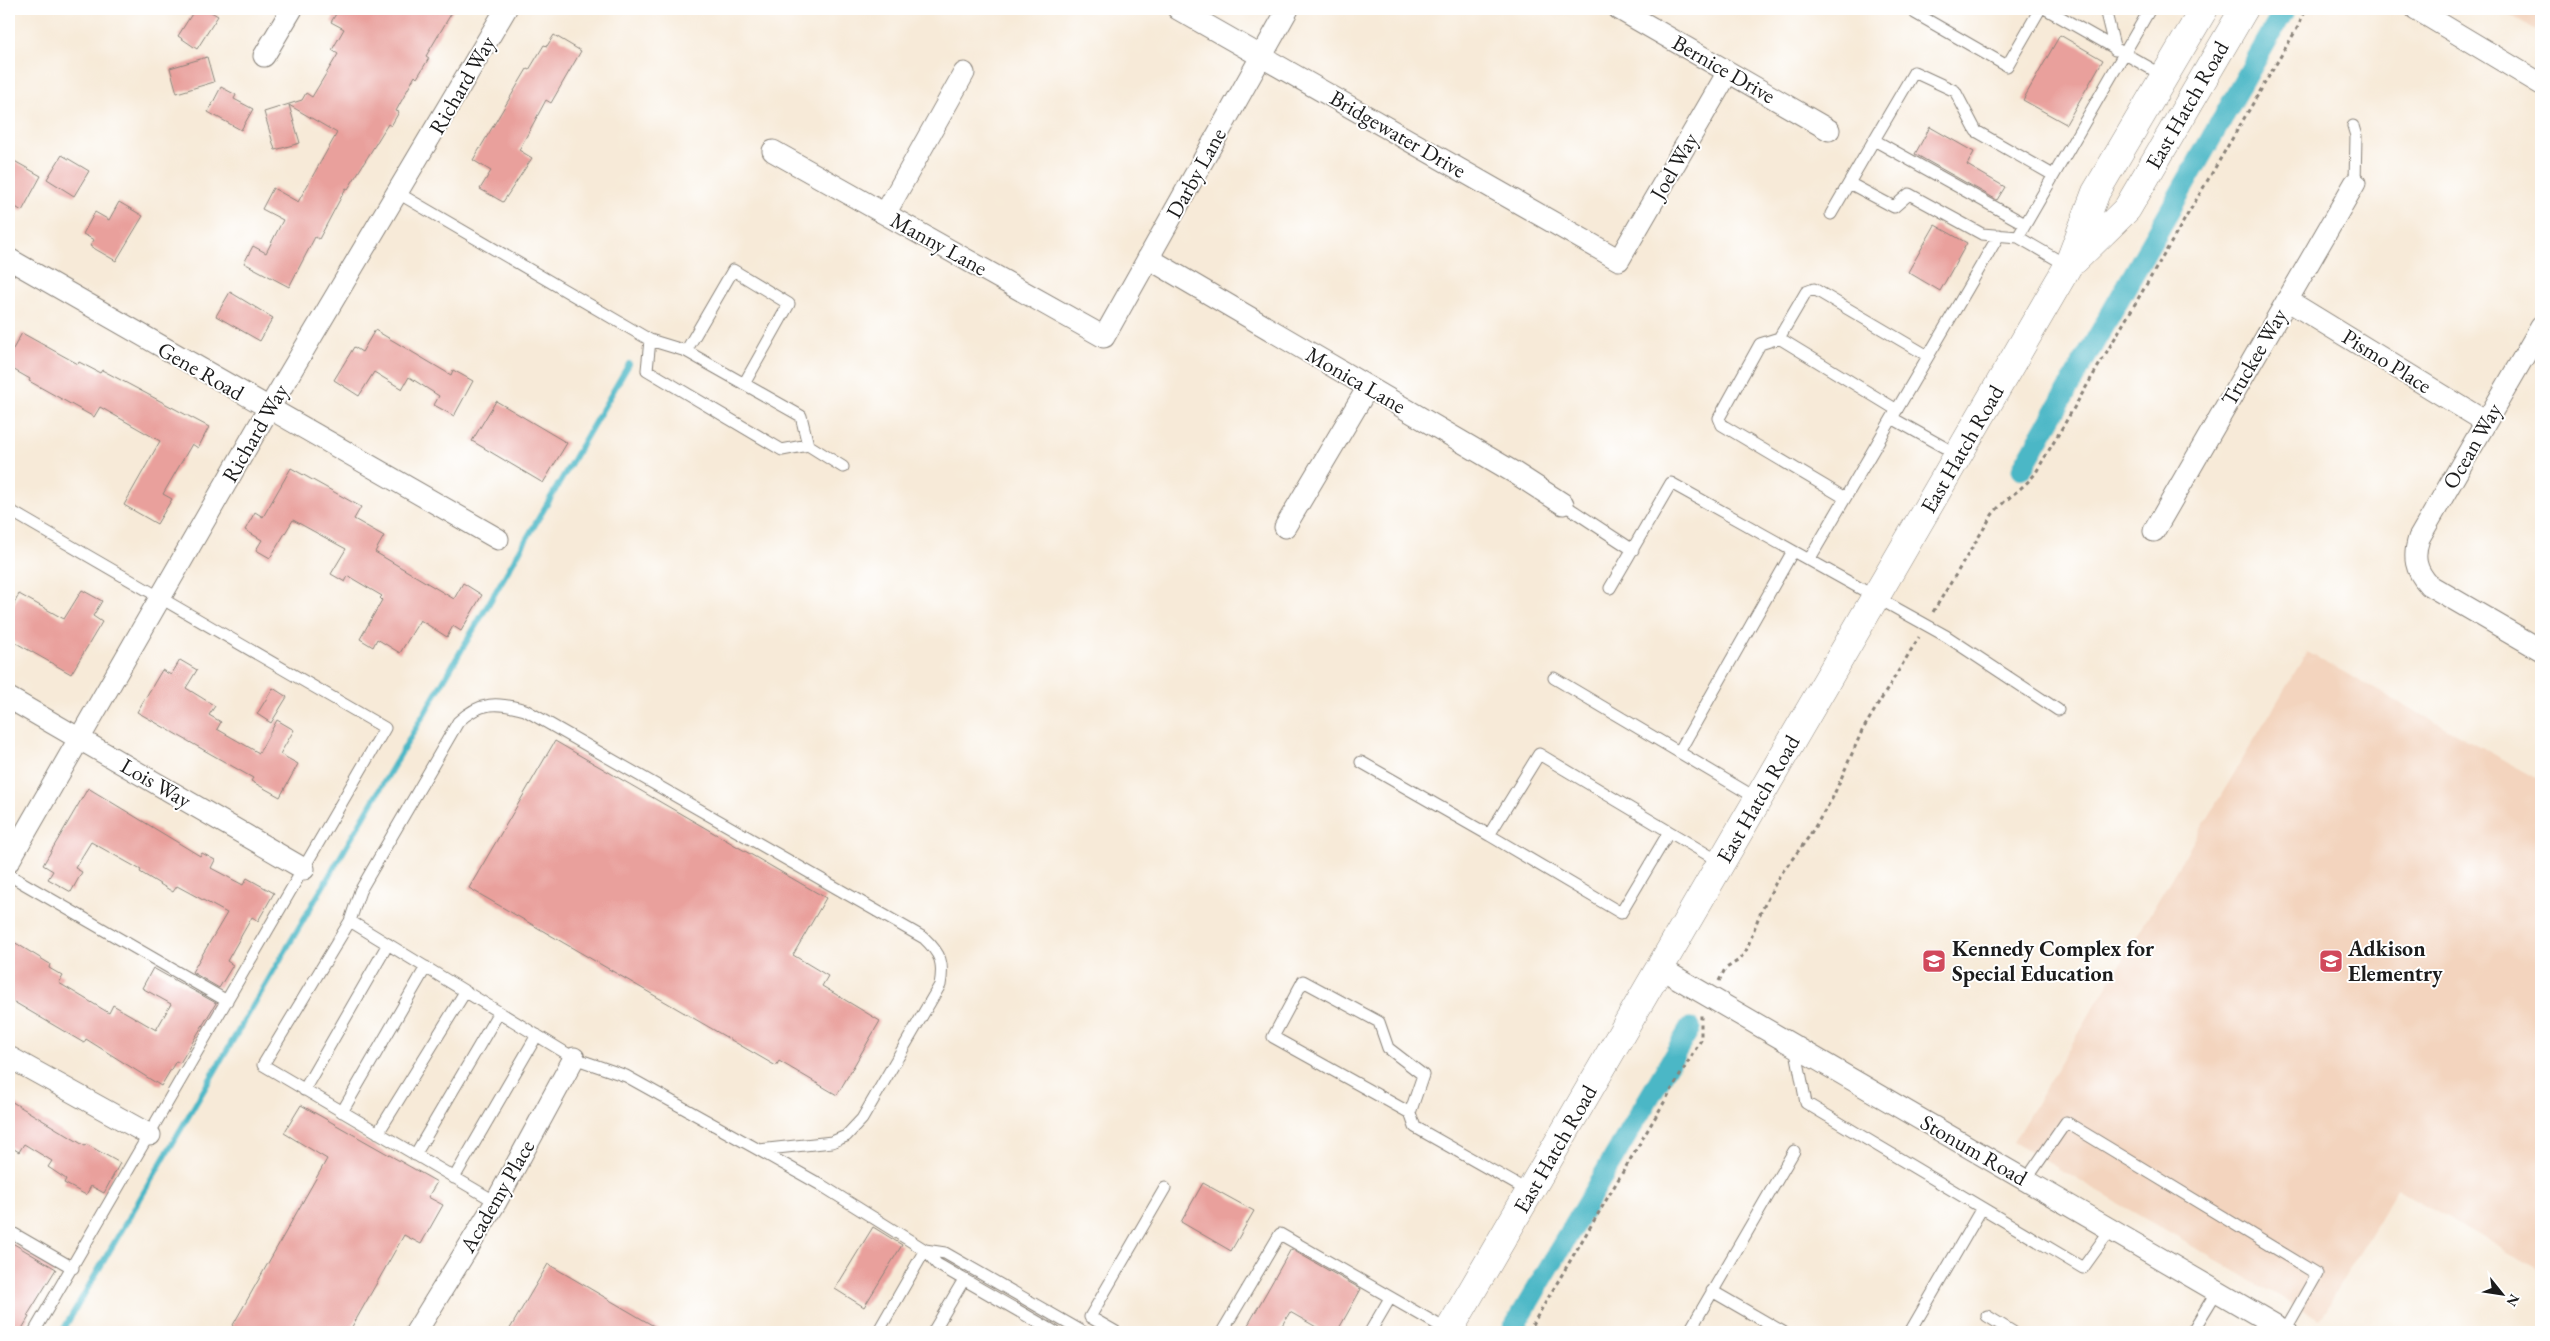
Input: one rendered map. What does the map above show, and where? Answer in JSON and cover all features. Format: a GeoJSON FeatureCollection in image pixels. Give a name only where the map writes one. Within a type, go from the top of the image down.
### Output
{"type":"FeatureCollection","features":[{"type":"Feature","properties":{"kind":"main road","name":"East Hatch Road"},"geometry":{"type":"LineString","coordinates":[[1449,1332],[1720,862],[2068,266],[2096,192],[2204,9]]}},
{"type":"Feature","properties":{"kind":"main road","name":"East Hatch Road"},"geometry":{"type":"LineString","coordinates":[[2068,266],[2127,209],[2244,9]]}},
{"type":"Feature","properties":{"kind":"street"},"geometry":{"type":"LineString","coordinates":[[264,56],[292,9]]}},
{"type":"Feature","properties":{"kind":"street","name":"Richard Way"},"geometry":{"type":"LineString","coordinates":[[9,860],[268,410],[506,9]]}},
{"type":"Feature","properties":{"kind":"street","name":"Bridgewater Drive"},"geometry":{"type":"LineString","coordinates":[[1178,9],[1619,260]]}},
{"type":"Feature","properties":{"kind":"street","name":"Darby Lane"},"geometry":{"type":"LineString","coordinates":[[1104,338],[1288,9]]}},
{"type":"Feature","properties":{"kind":"street","name":"Bernice Drive"},"geometry":{"type":"LineString","coordinates":[[1619,9],[1829,130]]}},
{"type":"Feature","properties":{"kind":"street"},"geometry":{"type":"LineString","coordinates":[[2416,9],[2541,84]]}},
{"type":"Feature","properties":{"kind":"street","name":"Joel Way"},"geometry":{"type":"LineString","coordinates":[[1619,260],[1728,72]]}},
{"type":"Feature","properties":{"kind":"street"},"geometry":{"type":"LineString","coordinates":[[885,214],[964,74]]}},
{"type":"Feature","properties":{"kind":"street","name":"Manny Lane"},"geometry":{"type":"LineString","coordinates":[[773,150],[1104,338]]}},
{"type":"Feature","properties":{"kind":"street","name":"Truckee Way"},"geometry":{"type":"LineString","coordinates":[[2154,531],[2355,183]]}},
{"type":"Feature","properties":{"kind":"street","name":"Monica Lane"},"geometry":{"type":"LineString","coordinates":[[1148,258],[1515,473],[1563,504]]}},
{"type":"Feature","properties":{"kind":"street","name":"Gene Road"},"geometry":{"type":"LineString","coordinates":[[9,259],[268,410],[498,539]]}},
{"type":"Feature","properties":{"kind":"street","name":"Pismo Place"},"geometry":{"type":"LineString","coordinates":[[2287,300],[2486,422]]}},
{"type":"Feature","properties":{"kind":"street","name":"Ocean Way"},"geometry":{"type":"LineString","coordinates":[[2541,326],[2419,538],[2414,556],[2417,569],[2429,585],[2541,650]]}},
{"type":"Feature","properties":{"kind":"street"},"geometry":{"type":"LineString","coordinates":[[1284,527],[1368,387]]}},
{"type":"Feature","properties":{"kind":"street","name":"Lois Way"},"geometry":{"type":"LineString","coordinates":[[9,698],[304,869]]}},
{"type":"Feature","properties":{"kind":"street","name":"Stonum Road"},"geometry":{"type":"LineString","coordinates":[[1660,968],[2286,1332]]}},
{"type":"Feature","properties":{"kind":"street"},"geometry":{"type":"LineString","coordinates":[[9,1057],[150,1135]]}},
{"type":"Feature","properties":{"kind":"street","name":"Academy Place"},"geometry":{"type":"LineString","coordinates":[[416,1332],[496,1202],[574,1058]]}},
{"type":"Feature","properties":{"kind":"lane"},"geometry":{"type":"LineString","coordinates":[[1918,9],[1915,13],[2007,66],[2040,9]]}},
{"type":"Feature","properties":{"kind":"lane"},"geometry":{"type":"LineString","coordinates":[[2046,9],[2164,76]]}},
{"type":"Feature","properties":{"kind":"lane"},"geometry":{"type":"LineString","coordinates":[[2105,9],[2119,52]]}},
{"type":"Feature","properties":{"kind":"lane"},"geometry":{"type":"LineString","coordinates":[[2018,237],[2119,52],[2146,11]]}},
{"type":"Feature","properties":{"kind":"lane"},"geometry":{"type":"LineString","coordinates":[[1831,214],[1914,72],[1956,91],[1976,131],[2053,175]]}},
{"type":"Feature","properties":{"kind":"lane"},"geometry":{"type":"LineString","coordinates":[[2353,126],[2356,136],[2355,183]]}},
{"type":"Feature","properties":{"kind":"lane"},"geometry":{"type":"LineString","coordinates":[[1874,140],[2025,224]]}},
{"type":"Feature","properties":{"kind":"lane"},"geometry":{"type":"LineString","coordinates":[[1849,183],[1894,207],[1910,194],[1982,234],[2018,237],[2068,266]]}},
{"type":"Feature","properties":{"kind":"lane"},"geometry":{"type":"LineString","coordinates":[[398,193],[650,340],[686,351],[801,416],[808,445]]}},
{"type":"Feature","properties":{"kind":"lane"},"geometry":{"type":"LineString","coordinates":[[1809,560],[1999,235]]}},
{"type":"Feature","properties":{"kind":"lane"},"geometry":{"type":"LineString","coordinates":[[686,351],[733,270],[789,304],[744,384]]}},
{"type":"Feature","properties":{"kind":"lane"},"geometry":{"type":"LineString","coordinates":[[1845,498],[1722,425],[1719,418],[1760,344],[1779,338],[1806,292],[1814,289],[1928,356]]}},
{"type":"Feature","properties":{"kind":"lane"},"geometry":{"type":"LineString","coordinates":[[1779,338],[1958,455]]}},
{"type":"Feature","properties":{"kind":"lane"},"geometry":{"type":"LineString","coordinates":[[650,340],[647,370],[782,450],[808,445],[843,466]]}},
{"type":"Feature","properties":{"kind":"lane"},"geometry":{"type":"LineString","coordinates":[[1610,588],[1671,483],[1926,624],[2058,710]]}},
{"type":"Feature","properties":{"kind":"lane"},"geometry":{"type":"LineString","coordinates":[[1563,504],[1633,550]]}},
{"type":"Feature","properties":{"kind":"lane"},"geometry":{"type":"LineString","coordinates":[[9,510],[120,574],[160,600],[385,728],[73,1268],[34,1332]]}},
{"type":"Feature","properties":{"kind":"lane"},"geometry":{"type":"LineString","coordinates":[[1679,752],[1793,551]]}},
{"type":"Feature","properties":{"kind":"lane"},"geometry":{"type":"LineString","coordinates":[[1554,678],[1758,799]]}},
{"type":"Feature","properties":{"kind":"lane"},"geometry":{"type":"LineString","coordinates":[[496,1202],[263,1065],[350,921],[360,891],[458,722],[469,712],[484,706],[503,704],[525,710],[924,938],[937,950],[943,968],[940,985],[862,1119],[846,1136],[832,1142],[759,1150]]}},
{"type":"Feature","properties":{"kind":"lane"},"geometry":{"type":"LineString","coordinates":[[1490,835],[1538,754],[1720,862]]}},
{"type":"Feature","properties":{"kind":"lane"},"geometry":{"type":"LineString","coordinates":[[1361,762],[1490,835],[1621,913],[1669,832]]}},
{"type":"Feature","properties":{"kind":"lane"},"geometry":{"type":"LineString","coordinates":[[9,875],[227,1001]]}},
{"type":"Feature","properties":{"kind":"lane"},"geometry":{"type":"LineString","coordinates":[[350,921],[574,1058],[626,1076],[821,1185],[925,1250],[936,1264],[963,1281],[1055,1332]]}},
{"type":"Feature","properties":{"kind":"lane"},"geometry":{"type":"LineString","coordinates":[[304,1090],[388,944]]}},
{"type":"Feature","properties":{"kind":"lane"},"geometry":{"type":"LineString","coordinates":[[342,1112],[426,967]]}},
{"type":"Feature","properties":{"kind":"lane"},"geometry":{"type":"LineString","coordinates":[[1410,1113],[1274,1037],[1303,981],[1379,1022],[1388,1048],[1423,1075],[1410,1113],[1415,1127],[1530,1192]]}},
{"type":"Feature","properties":{"kind":"lane"},"geometry":{"type":"LineString","coordinates":[[378,1133],[465,992]]}},
{"type":"Feature","properties":{"kind":"lane"},"geometry":{"type":"LineString","coordinates":[[415,1155],[499,1012]]}},
{"type":"Feature","properties":{"kind":"lane"},"geometry":{"type":"LineString","coordinates":[[454,1178],[537,1035]]}},
{"type":"Feature","properties":{"kind":"lane"},"geometry":{"type":"LineString","coordinates":[[1795,1046],[1806,1104],[2083,1268],[2111,1229]]}},
{"type":"Feature","properties":{"kind":"lane"},"geometry":{"type":"LineString","coordinates":[[2026,1180],[2066,1122],[2317,1274],[2286,1332]]}},
{"type":"Feature","properties":{"kind":"lane"},"geometry":{"type":"LineString","coordinates":[[1689,1332],[1794,1151]]}},
{"type":"Feature","properties":{"kind":"lane"},"geometry":{"type":"LineString","coordinates":[[1116,1332],[1090,1317],[1165,1188]]}},
{"type":"Feature","properties":{"kind":"lane"},"geometry":{"type":"LineString","coordinates":[[1910,1332],[1982,1208]]}},
{"type":"Feature","properties":{"kind":"lane"},"geometry":{"type":"LineString","coordinates":[[9,1231],[73,1268]]}},
{"type":"Feature","properties":{"kind":"lane"},"geometry":{"type":"LineString","coordinates":[[1222,1332],[1280,1234],[1449,1332]]}},
{"type":"Feature","properties":{"kind":"lane"},"geometry":{"type":"LineString","coordinates":[[878,1332],[925,1250]]}},
{"type":"Feature","properties":{"kind":"lane"},"geometry":{"type":"LineString","coordinates":[[925,1250],[945,1253],[1083,1332]]}},
{"type":"Feature","properties":{"kind":"lane"},"geometry":{"type":"LineString","coordinates":[[933,1332],[963,1281]]}},
{"type":"Feature","properties":{"kind":"lane"},"geometry":{"type":"LineString","coordinates":[[2192,1332],[2217,1291]]}},
{"type":"Feature","properties":{"kind":"lane"},"geometry":{"type":"LineString","coordinates":[[1712,1292],[1783,1332]]}},
{"type":"Feature","properties":{"kind":"lane"},"geometry":{"type":"LineString","coordinates":[[1370,1332],[1390,1298]]}},
{"type":"Feature","properties":{"kind":"lane"},"geometry":{"type":"LineString","coordinates":[[1987,1316],[2013,1332]]}},
{"type":"Feature","properties":{"kind":"path"},"geometry":{"type":"LineString","coordinates":[[1528,1332],[1701,1040],[1701,1013],[1725,969],[1739,960],[1746,951],[1778,878],[1808,838],[1832,799],[1862,731],[1992,515],[2000,504],[2024,486],[2035,474],[2299,25],[2305,9]]}},
{"type":"Feature","properties":{"kind":"shaded area"},"geometry":{"type":"Polygon","coordinates":[[[2500,9],[2541,9],[2541,33],[2500,9]]]}},
{"type":"Feature","properties":{"kind":"shaded area","name":"Adkison Elementry"},"geometry":{"type":"Polygon","coordinates":[[[2307,652],[2541,780],[2541,1271],[2397,1189],[2319,1320],[2013,1142],[2307,652]]]}},
{"type":"Feature","properties":{"kind":"building"},"geometry":{"type":"Polygon","coordinates":[[[195,9],[206,9],[218,16],[197,49],[178,36],[195,9]]]}},
{"type":"Feature","properties":{"kind":"building"},"geometry":{"type":"Polygon","coordinates":[[[339,9],[454,9],[426,56],[429,58],[417,78],[415,76],[396,111],[399,112],[391,126],[388,124],[348,189],[346,188],[319,239],[315,237],[289,287],[244,263],[253,246],[266,253],[283,220],[262,209],[273,188],[298,202],[337,133],[289,105],[300,143],[275,150],[264,112],[302,100],[306,93],[312,97],[338,54],[332,50],[344,29],[331,22],[339,9]]]}},
{"type":"Feature","properties":{"kind":"building"},"geometry":{"type":"Polygon","coordinates":[[[554,35],[581,51],[551,103],[546,100],[519,150],[532,158],[503,202],[480,189],[491,171],[473,160],[527,69],[529,70],[544,45],[547,46],[554,35]]]}},
{"type":"Feature","properties":{"kind":"building"},"geometry":{"type":"Polygon","coordinates":[[[2060,35],[2103,60],[2066,124],[2023,100],[2060,35]]]}},
{"type":"Feature","properties":{"kind":"building"},"geometry":{"type":"Polygon","coordinates":[[[207,57],[214,82],[177,93],[170,68],[207,57]]]}},
{"type":"Feature","properties":{"kind":"building"},"geometry":{"type":"Polygon","coordinates":[[[221,87],[236,95],[234,99],[253,109],[241,130],[208,112],[221,87]]]}},
{"type":"Feature","properties":{"kind":"building"},"geometry":{"type":"Polygon","coordinates":[[[1930,127],[1974,152],[1967,165],[2005,187],[1997,200],[1915,154],[1930,127]]]}},
{"type":"Feature","properties":{"kind":"building"},"geometry":{"type":"Polygon","coordinates":[[[62,155],[89,171],[74,196],[47,179],[62,155]]]}},
{"type":"Feature","properties":{"kind":"building"},"geometry":{"type":"Polygon","coordinates":[[[9,158],[41,176],[22,211],[9,203],[9,158]]]}},
{"type":"Feature","properties":{"kind":"building"},"geometry":{"type":"Polygon","coordinates":[[[119,202],[143,216],[116,261],[90,246],[94,240],[83,234],[95,212],[109,220],[119,202]]]}},
{"type":"Feature","properties":{"kind":"building"},"geometry":{"type":"Polygon","coordinates":[[[1935,225],[1967,243],[1940,291],[1908,272],[1935,225]]]}},
{"type":"Feature","properties":{"kind":"building"},"geometry":{"type":"Polygon","coordinates":[[[230,292],[273,318],[260,341],[216,316],[230,292]]]}},
{"type":"Feature","properties":{"kind":"building"},"geometry":{"type":"Polygon","coordinates":[[[375,330],[451,375],[453,370],[473,381],[454,416],[434,405],[439,396],[409,377],[402,389],[374,372],[359,396],[334,380],[354,347],[362,352],[375,330]]]}},
{"type":"Feature","properties":{"kind":"building"},"geometry":{"type":"Polygon","coordinates":[[[22,333],[78,364],[79,362],[100,373],[102,370],[209,427],[198,448],[192,444],[163,494],[172,499],[157,524],[124,505],[160,441],[100,407],[94,417],[29,381],[30,379],[9,367],[9,356],[22,333]]]}},
{"type":"Feature","properties":{"kind":"building"},"geometry":{"type":"Polygon","coordinates":[[[496,401],[567,443],[543,483],[472,441],[496,401]]]}},
{"type":"Feature","properties":{"kind":"building"},"geometry":{"type":"Polygon","coordinates":[[[291,468],[361,507],[354,519],[384,536],[375,552],[454,599],[463,583],[482,595],[461,631],[453,626],[447,637],[420,620],[400,653],[377,639],[373,647],[360,639],[382,600],[380,598],[382,596],[348,576],[345,582],[331,574],[346,549],[293,520],[270,558],[256,550],[262,540],[245,530],[255,512],[263,517],[291,468]]]}},
{"type":"Feature","properties":{"kind":"building"},"geometry":{"type":"Polygon","coordinates":[[[82,590],[102,601],[93,616],[102,622],[71,674],[9,639],[9,614],[19,594],[64,619],[82,590]]]}},
{"type":"Feature","properties":{"kind":"building"},"geometry":{"type":"Polygon","coordinates":[[[180,660],[197,670],[186,688],[215,706],[209,715],[221,722],[217,729],[259,753],[277,720],[294,730],[280,754],[298,764],[280,797],[251,781],[253,778],[137,712],[162,670],[171,675],[180,660]]]}},
{"type":"Feature","properties":{"kind":"building"},"geometry":{"type":"Polygon","coordinates":[[[273,688],[287,697],[271,723],[257,714],[273,688]]]}},
{"type":"Feature","properties":{"kind":"building"},"geometry":{"type":"Polygon","coordinates":[[[555,741],[826,898],[793,955],[828,976],[822,986],[880,1021],[837,1095],[779,1061],[776,1066],[469,888],[555,741]]]}},
{"type":"Feature","properties":{"kind":"building"},"geometry":{"type":"Polygon","coordinates":[[[88,788],[200,856],[202,853],[215,860],[211,868],[243,885],[247,878],[274,893],[258,921],[252,917],[227,961],[233,965],[219,988],[192,972],[227,913],[177,886],[173,892],[140,872],[141,870],[91,842],[75,868],[82,872],[71,892],[48,879],[53,871],[43,865],[88,788]]]}},
{"type":"Feature","properties":{"kind":"building"},"geometry":{"type":"Polygon","coordinates":[[[9,939],[50,964],[49,968],[63,976],[59,983],[109,1013],[113,1005],[156,1030],[171,1004],[142,988],[153,968],[216,1003],[180,1063],[176,1061],[161,1086],[86,1039],[84,1043],[9,999],[9,939]]]}},
{"type":"Feature","properties":{"kind":"building"},"geometry":{"type":"Polygon","coordinates":[[[9,1100],[85,1146],[86,1144],[120,1163],[104,1193],[91,1186],[86,1195],[64,1183],[66,1179],[48,1167],[52,1161],[24,1144],[19,1152],[9,1146],[9,1100]]]}},
{"type":"Feature","properties":{"kind":"building"},"geometry":{"type":"Polygon","coordinates":[[[301,1105],[437,1182],[428,1197],[443,1205],[421,1244],[404,1235],[349,1332],[229,1332],[327,1159],[284,1133],[301,1105]]]}},
{"type":"Feature","properties":{"kind":"building"},"geometry":{"type":"Polygon","coordinates":[[[1203,1183],[1254,1211],[1231,1251],[1181,1222],[1203,1183]]]}},
{"type":"Feature","properties":{"kind":"building"},"geometry":{"type":"Polygon","coordinates":[[[873,1227],[902,1245],[864,1307],[835,1289],[873,1227]]]}},
{"type":"Feature","properties":{"kind":"building"},"geometry":{"type":"Polygon","coordinates":[[[9,1241],[56,1269],[27,1316],[29,1317],[20,1332],[9,1332],[9,1241]]]}},
{"type":"Feature","properties":{"kind":"building"},"geometry":{"type":"Polygon","coordinates":[[[1291,1249],[1361,1289],[1337,1332],[1325,1332],[1290,1312],[1278,1332],[1244,1332],[1291,1249]]]}},
{"type":"Feature","properties":{"kind":"building"},"geometry":{"type":"Polygon","coordinates":[[[548,1264],[664,1332],[508,1332],[548,1264]]]}},
{"type":"Feature","properties":{"kind":"waterway"},"geometry":{"type":"LineString","coordinates":[[2022,469],[2285,9]]}},
{"type":"Feature","properties":{"kind":"waterway"},"geometry":{"type":"LineString","coordinates":[[62,1332],[629,364]]}},
{"type":"Feature","properties":{"kind":"waterway"},"geometry":{"type":"LineString","coordinates":[[1511,1332],[1690,1028]]}},
{"type":"Feature","properties":{"kind":"place","name":"Kennedy Complex for Special Education"},"geometry":{"type":"Point","coordinates":[1934,961]}},
{"type":"Feature","properties":{"kind":"place","name":"Adkison Elementry"},"geometry":{"type":"Point","coordinates":[2331,961]}}]}
